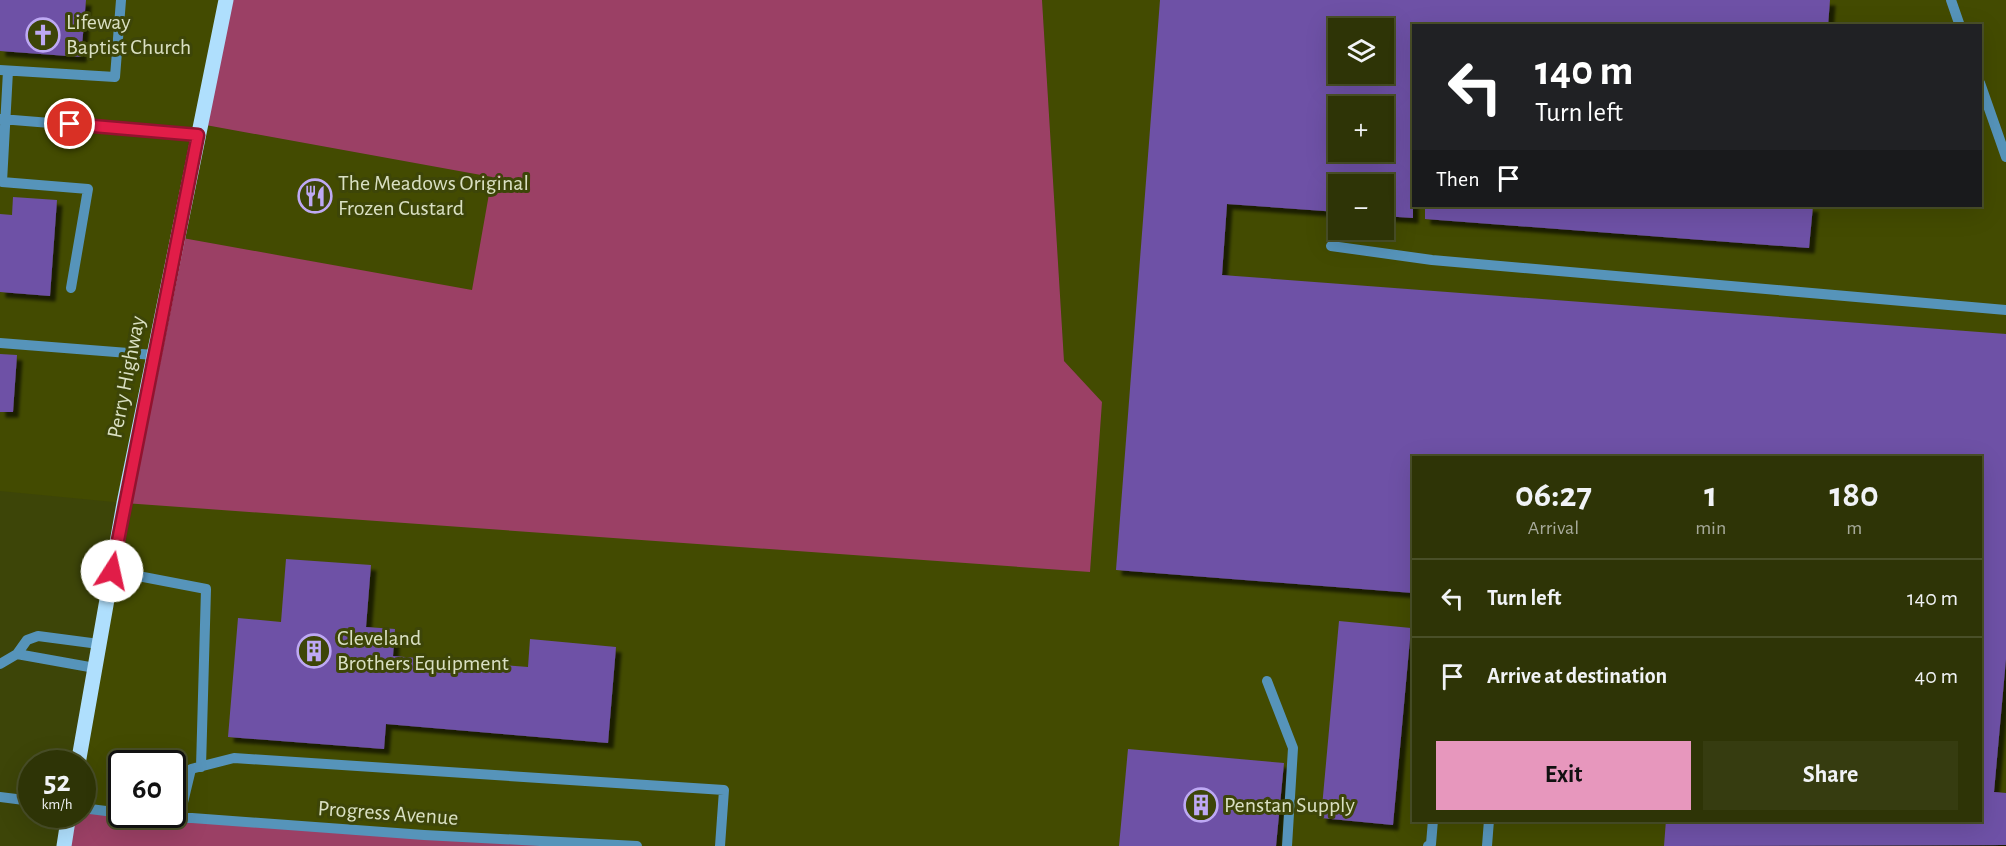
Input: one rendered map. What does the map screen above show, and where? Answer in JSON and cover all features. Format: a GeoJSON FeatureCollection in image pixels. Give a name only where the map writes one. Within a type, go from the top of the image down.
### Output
{"type":"FeatureCollection","features":[{"type":"Feature","properties":{"kind":"main road","name":"Perry Highway"},"geometry":{"type":"LineString","coordinates":[[80,750],[112,571],[226,0]]}},
{"type":"Feature","properties":{"kind":"main road"},"geometry":{"type":"LineString","coordinates":[[64,846],[67,828]]}},
{"type":"Feature","properties":{"kind":"street"},"geometry":{"type":"LineString","coordinates":[[71,288],[88,189],[1,182],[4,71],[115,77],[121,0]]}},
{"type":"Feature","properties":{"kind":"street"},"geometry":{"type":"LineString","coordinates":[[1951,0],[1959,24]]}},
{"type":"Feature","properties":{"kind":"street"},"geometry":{"type":"LineString","coordinates":[[1982,90],[2006,157]]}},
{"type":"Feature","properties":{"kind":"street"},"geometry":{"type":"LineString","coordinates":[[3,119],[198,135]]}},
{"type":"Feature","properties":{"kind":"street"},"geometry":{"type":"LineString","coordinates":[[1331,246],[1432,260],[2006,310]]}},
{"type":"Feature","properties":{"kind":"street"},"geometry":{"type":"LineString","coordinates":[[0,343],[154,355]]}},
{"type":"Feature","properties":{"kind":"street"},"geometry":{"type":"LineString","coordinates":[[112,571],[206,589],[201,766]]}},
{"type":"Feature","properties":{"kind":"street"},"geometry":{"type":"LineString","coordinates":[[0,664],[17,654],[27,640],[41,635],[99,644]]}},
{"type":"Feature","properties":{"kind":"street"},"geometry":{"type":"LineString","coordinates":[[17,654],[95,668]]}},
{"type":"Feature","properties":{"kind":"street"},"geometry":{"type":"LineString","coordinates":[[1267,681],[1293,748],[1287,846]]}},
{"type":"Feature","properties":{"kind":"street"},"geometry":{"type":"LineString","coordinates":[[186,790],[191,769],[234,758],[724,790],[720,846]]}},
{"type":"Feature","properties":{"kind":"street"},"geometry":{"type":"LineString","coordinates":[[0,797],[18,799]]}},
{"type":"Feature","properties":{"kind":"street","name":"Progress Avenue"},"geometry":{"type":"LineString","coordinates":[[186,820],[423,841],[637,846]]}},
{"type":"Feature","properties":{"kind":"street"},"geometry":{"type":"LineString","coordinates":[[1428,846],[1431,844],[1434,822]]}},
{"type":"Feature","properties":{"kind":"street"},"geometry":{"type":"LineString","coordinates":[[1487,846],[1489,822]]}},
{"type":"Feature","properties":{"kind":"shaded area"},"geometry":{"type":"Polygon","coordinates":[[[0,0],[226,0],[200,124],[493,177],[472,291],[177,237],[1090,572],[1102,403],[1064,361],[1042,0],[2006,0],[2006,846],[616,846],[186,815],[186,750],[108,750],[108,811],[96,810],[96,750],[84,750],[124,503],[0,491],[0,0]]]}},
{"type":"Feature","properties":{"kind":"shaded area"},"geometry":{"type":"Polygon","coordinates":[[[226,0],[1042,0],[1064,361],[1102,402],[1090,572],[124,503],[177,237],[472,290],[492,177],[200,124],[226,0]]]}},
{"type":"Feature","properties":{"kind":"shaded area"},"geometry":{"type":"Polygon","coordinates":[[[96,810],[108,812],[108,828],[186,828],[186,818],[616,846],[64,846],[67,828],[96,828],[96,810]]]}},
{"type":"Feature","properties":{"kind":"building"},"geometry":{"type":"Polygon","coordinates":[[[0,0],[86,0],[81,57],[0,51],[0,0]]]}},
{"type":"Feature","properties":{"kind":"building"},"geometry":{"type":"Polygon","coordinates":[[[1160,0],[1830,0],[1828,24],[1412,24],[1413,218],[1394,217],[1394,174],[1328,174],[1328,211],[1227,204],[1222,275],[2006,334],[2006,659],[1994,792],[2006,793],[2006,845],[1664,846],[1666,822],[1982,822],[1982,456],[1412,456],[1412,593],[1116,570],[1160,0]]]}},
{"type":"Feature","properties":{"kind":"building"},"geometry":{"type":"Polygon","coordinates":[[[13,197],[57,200],[50,296],[0,292],[0,214],[12,215],[13,197]]]}},
{"type":"Feature","properties":{"kind":"building"},"geometry":{"type":"Polygon","coordinates":[[[1425,207],[1813,207],[1809,248],[1425,219],[1425,207]]]}},
{"type":"Feature","properties":{"kind":"building"},"geometry":{"type":"Polygon","coordinates":[[[0,354],[17,355],[13,412],[0,412],[0,354]]]}},
{"type":"Feature","properties":{"kind":"building","name":"Cleveland Brothers Equipment"},"geometry":{"type":"Polygon","coordinates":[[[286,559],[371,565],[366,627],[395,629],[393,656],[528,667],[530,639],[616,647],[608,743],[386,724],[384,749],[228,737],[238,618],[281,622],[286,559]]]}},
{"type":"Feature","properties":{"kind":"building"},"geometry":{"type":"Polygon","coordinates":[[[1339,621],[1411,628],[1393,825],[1321,818],[1339,621]]]}},
{"type":"Feature","properties":{"kind":"building","name":"Penstan Supply"},"geometry":{"type":"Polygon","coordinates":[[[1128,749],[1284,763],[1276,846],[1119,846],[1128,749]]]}},
{"type":"Feature","properties":{"kind":"place","name":"Lifeway Baptist Church"},"geometry":{"type":"Point","coordinates":[43,35]}},
{"type":"Feature","properties":{"kind":"place","name":"The Meadows Original Frozen Custard"},"geometry":{"type":"Point","coordinates":[315,196]}},
{"type":"Feature","properties":{"kind":"place","name":"Cleveland Brothers Equipment"},"geometry":{"type":"Point","coordinates":[314,651]}},
{"type":"Feature","properties":{"kind":"place","name":"Penstan Supply"},"geometry":{"type":"Point","coordinates":[1201,805]}},
{"type":"Feature","properties":{"kind":"route"},"geometry":{"type":"LineString","coordinates":[[70,124],[198,135],[112,571]]}}]}
